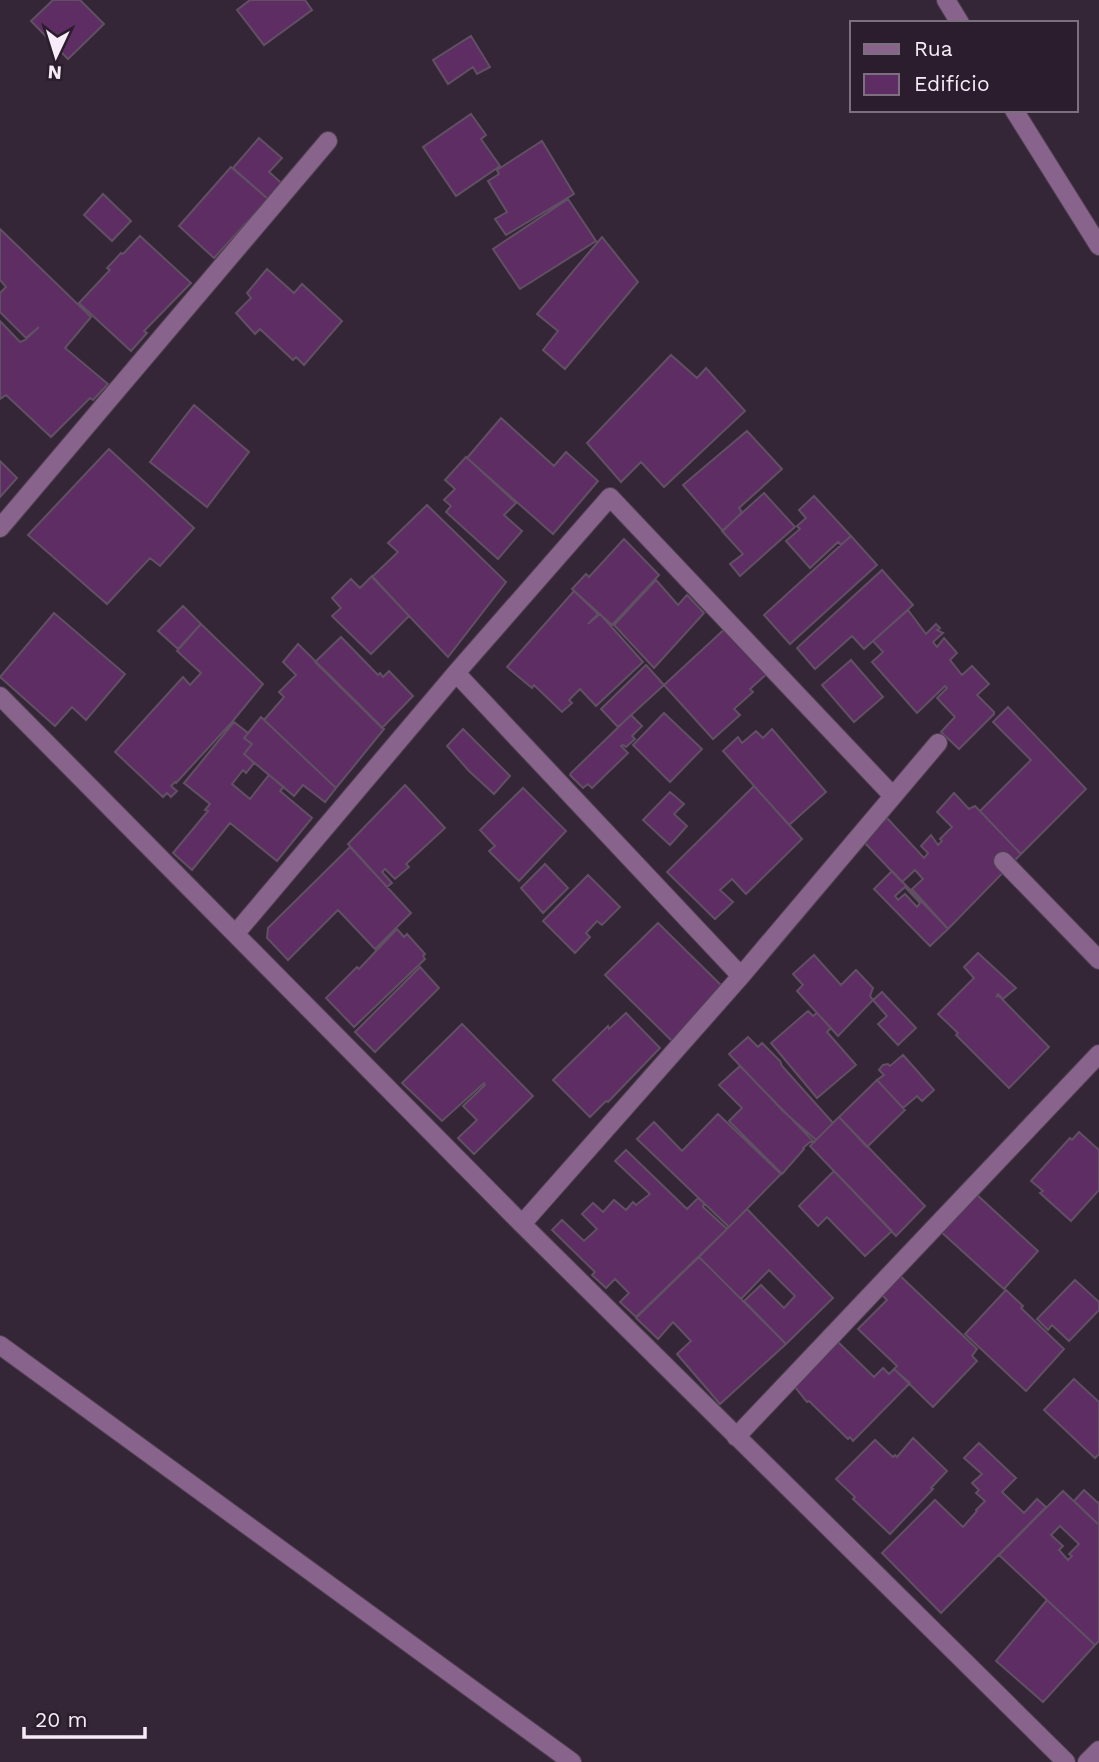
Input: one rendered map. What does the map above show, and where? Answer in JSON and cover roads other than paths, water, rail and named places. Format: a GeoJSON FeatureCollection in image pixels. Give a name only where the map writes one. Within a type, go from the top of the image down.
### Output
{"type":"FeatureCollection","features":[{"type":"Feature","properties":{"kind":"street"},"geometry":{"type":"LineString","coordinates":[[946,0],[959,21]]}},
{"type":"Feature","properties":{"kind":"street"},"geometry":{"type":"LineString","coordinates":[[1015,112],[1099,246]]}},
{"type":"Feature","properties":{"kind":"street"},"geometry":{"type":"LineString","coordinates":[[0,528],[328,141]]}},
{"type":"Feature","properties":{"kind":"street"},"geometry":{"type":"LineString","coordinates":[[236,933],[610,496],[893,796]]}},
{"type":"Feature","properties":{"kind":"street"},"geometry":{"type":"LineString","coordinates":[[456,673],[741,976]]}},
{"type":"Feature","properties":{"kind":"street"},"geometry":{"type":"LineString","coordinates":[[0,696],[522,1224],[1066,1762]]}},
{"type":"Feature","properties":{"kind":"street"},"geometry":{"type":"LineString","coordinates":[[522,1224],[741,976],[938,743]]}},
{"type":"Feature","properties":{"kind":"street"},"geometry":{"type":"LineString","coordinates":[[1003,861],[1099,960]]}},
{"type":"Feature","properties":{"kind":"street"},"geometry":{"type":"LineString","coordinates":[[736,1437],[1099,1054]]}},
{"type":"Feature","properties":{"kind":"street"},"geometry":{"type":"LineString","coordinates":[[0,1345],[572,1762]]}},
{"type":"Feature","properties":{"kind":"street"},"geometry":{"type":"LineString","coordinates":[[1087,1762],[1099,1750]]}}]}
